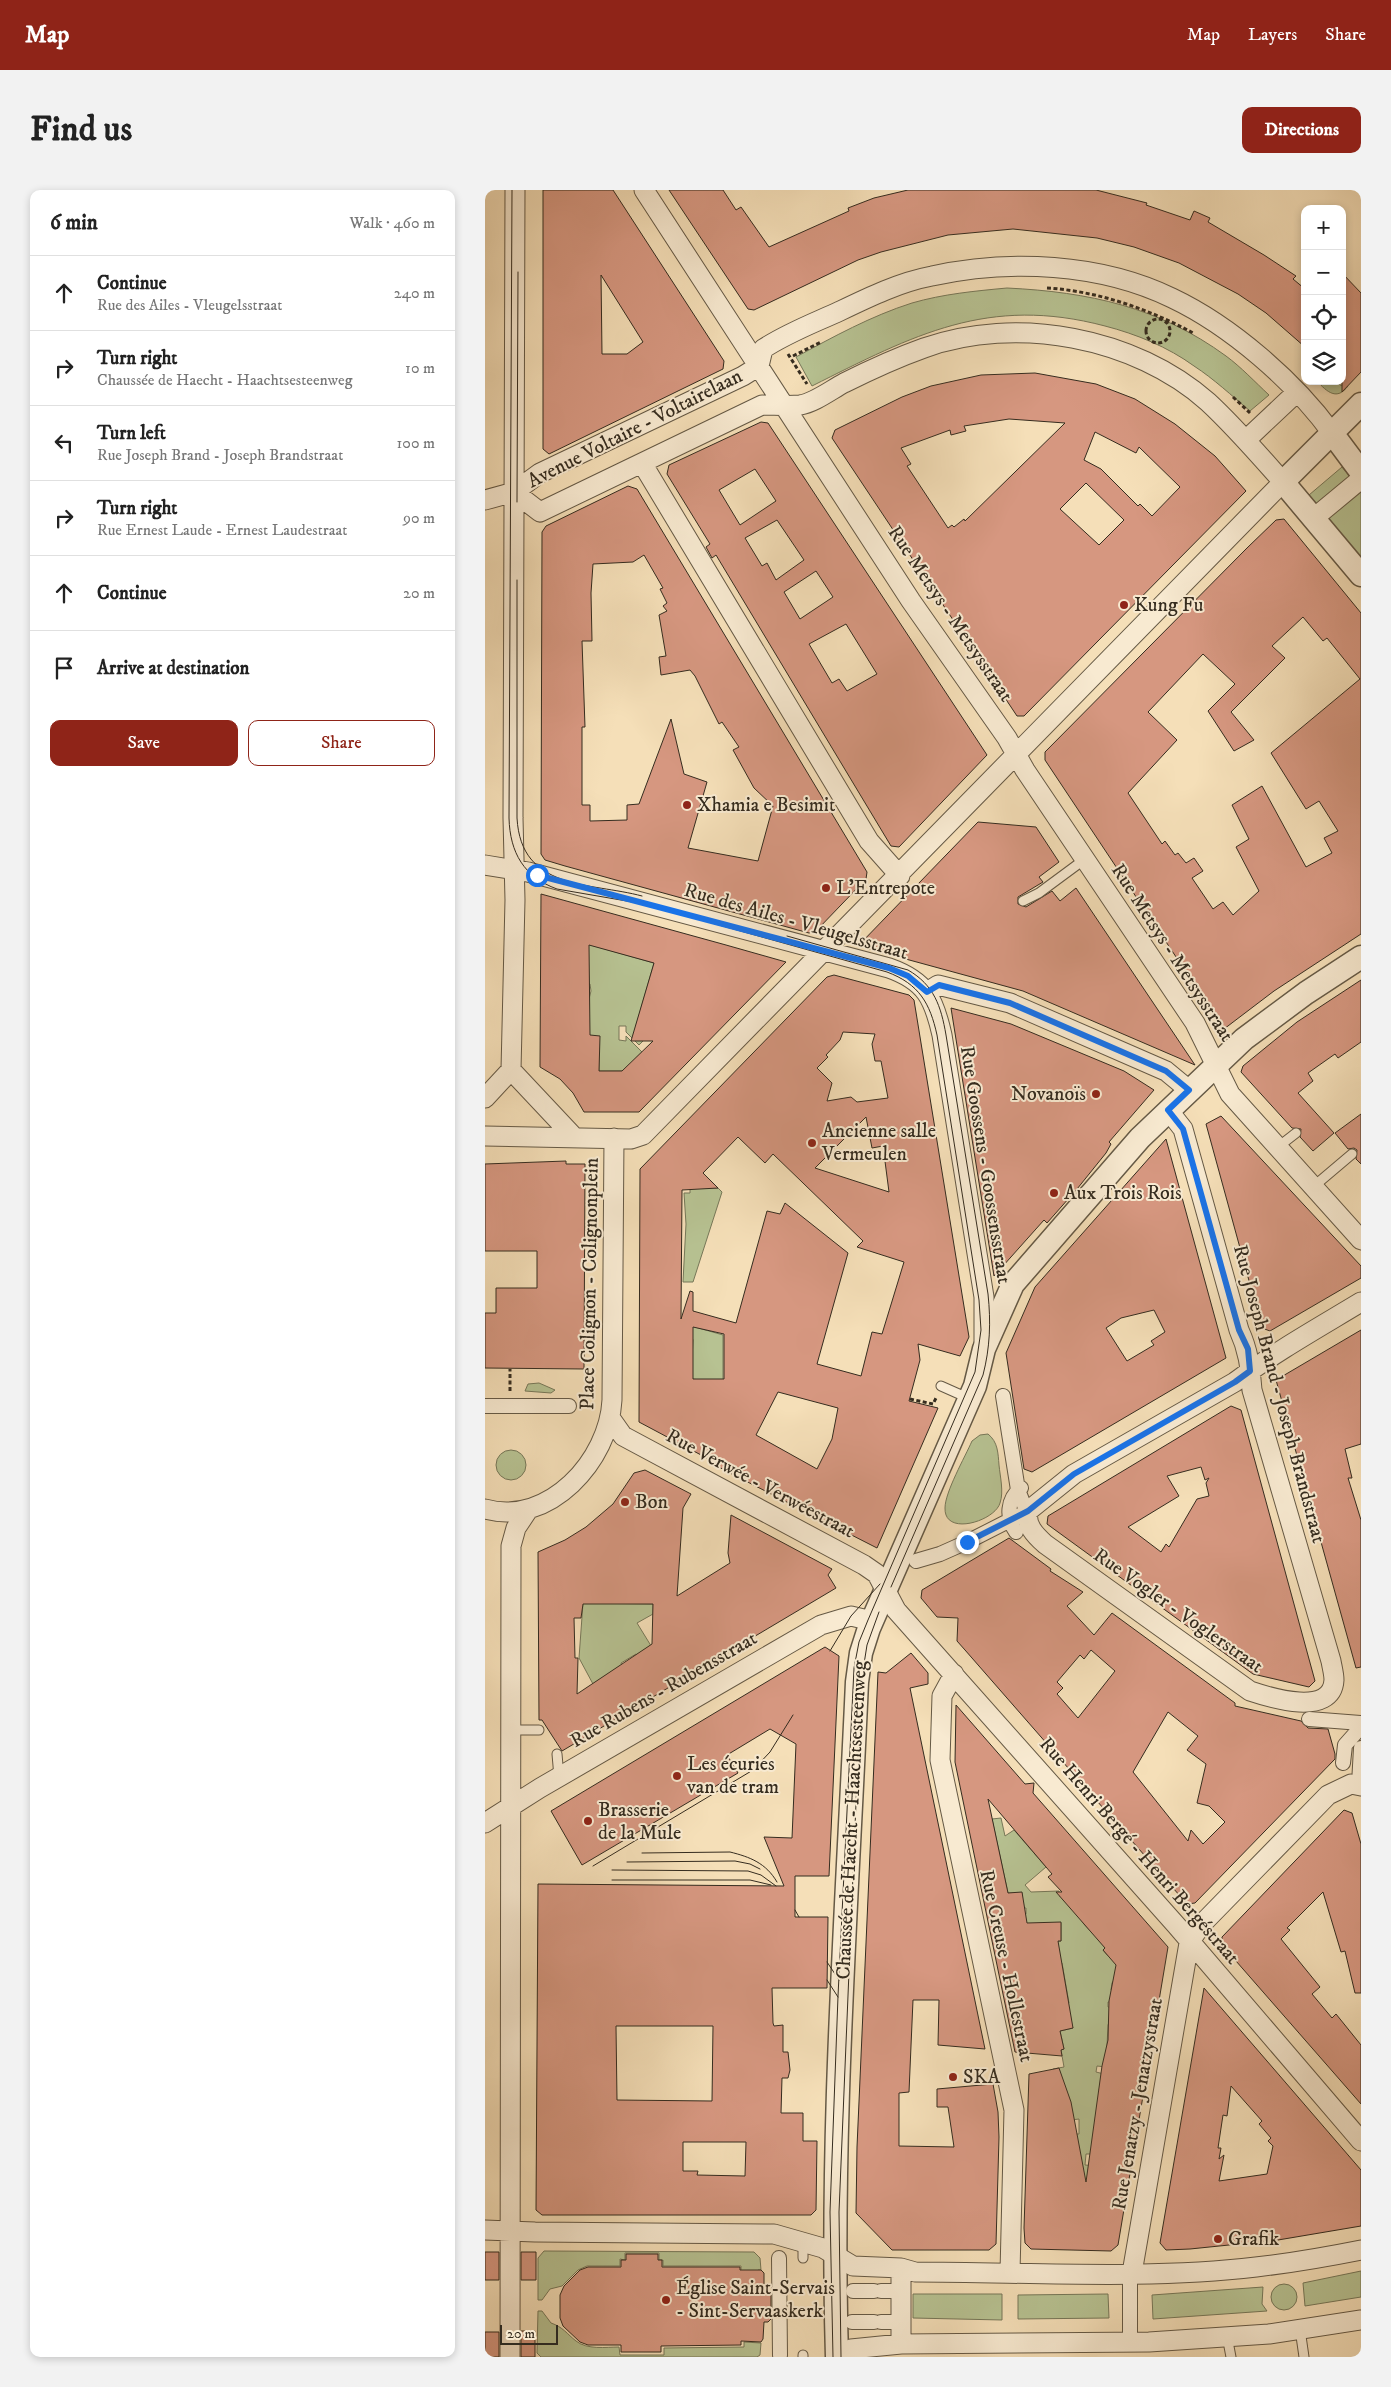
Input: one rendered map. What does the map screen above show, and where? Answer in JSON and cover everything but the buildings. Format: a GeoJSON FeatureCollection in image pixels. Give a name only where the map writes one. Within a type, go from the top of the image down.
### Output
{"type":"FeatureCollection","features":[{"type":"Feature","properties":{"kind":"street"},"geometry":{"type":"LineString","coordinates":[[485,1098],[511,1070],[515,870],[515,190]]}},
{"type":"Feature","properties":{"kind":"street","name":"Rue Metsys - Metsysstraat"},"geometry":{"type":"LineString","coordinates":[[644,190],[911,601],[1195,1023],[1217,1064],[1230,1094],[1361,1240]]}},
{"type":"Feature","properties":{"kind":"street","name":"Avenue Voltaire - Voltairelaan"},"geometry":{"type":"LineString","coordinates":[[1332,434],[1318,413],[1234,336],[1173,298],[1128,281],[1070,269],[1019,266],[965,270],[930,276],[876,294],[778,339],[763,350],[759,366],[743,376],[540,474],[514,492],[540,512],[641,462],[762,406],[801,405],[879,366],[926,347],[968,337],[1026,333],[1075,338],[1121,351],[1157,366],[1207,402],[1246,440],[1361,575]]}},
{"type":"Feature","properties":{"kind":"street"},"geometry":{"type":"LineString","coordinates":[[1246,440],[1297,392]]}},
{"type":"Feature","properties":{"kind":"street"},"geometry":{"type":"LineString","coordinates":[[614,1138],[631,1139],[643,1135],[900,876],[1016,755],[1361,404]]}},
{"type":"Feature","properties":{"kind":"street"},"geometry":{"type":"LineString","coordinates":[[1332,434],[1361,472]]}},
{"type":"Feature","properties":{"kind":"street"},"geometry":{"type":"LineString","coordinates":[[641,462],[869,842],[900,876]]}},
{"type":"Feature","properties":{"kind":"street"},"geometry":{"type":"LineString","coordinates":[[1314,518],[1361,479]]}},
{"type":"Feature","properties":{"kind":"street"},"geometry":{"type":"LineString","coordinates":[[485,500],[514,492]]}},
{"type":"Feature","properties":{"kind":"street","name":"Rue des Ailes - Vleugelsstraat"},"geometry":{"type":"LineString","coordinates":[[485,865],[515,870],[825,950],[898,971],[917,982],[927,992]]}},
{"type":"Feature","properties":{"kind":"street","name":"Chaussée de Haecht - Haachtsesteenweg"},"geometry":{"type":"LineString","coordinates":[[838,2357],[835,2204],[857,1682],[861,1653],[872,1621],[969,1399],[984,1349],[1013,1284],[1131,1148],[1189,1090],[1267,1021],[1361,957]]}},
{"type":"Feature","properties":{"kind":"street"},"geometry":{"type":"LineString","coordinates":[[927,992],[939,985],[1010,1003],[1166,1071],[1189,1090]]}},
{"type":"Feature","properties":{"kind":"street","name":"Rue Goossens - Goossensstraat"},"geometry":{"type":"LineString","coordinates":[[927,992],[936,1009],[941,1035],[981,1279],[985,1312],[984,1349]]}},
{"type":"Feature","properties":{"kind":"street","name":"Place Colignon - Colignonplein"},"geometry":{"type":"LineString","coordinates":[[511,1070],[573,1136]]}},
{"type":"Feature","properties":{"kind":"street","name":"Rue Joseph Brand - Joseph Brandstraat"},"geometry":{"type":"LineString","coordinates":[[1168,1110],[1183,1129],[1239,1330],[1248,1349],[1252,1390],[1331,1661],[1334,1681],[1328,1694]]}},
{"type":"Feature","properties":{"kind":"street","name":"Place Colignon - Colignonplein"},"geometry":{"type":"LineString","coordinates":[[485,1136],[614,1138],[611,1419],[607,1434],[588,1467],[574,1482],[539,1507],[528,1510],[490,1510]]}},
{"type":"Feature","properties":{"kind":"street"},"geometry":{"type":"LineString","coordinates":[[981,1279],[991,1290],[999,1291],[1013,1284]]}},
{"type":"Feature","properties":{"kind":"street"},"geometry":{"type":"LineString","coordinates":[[916,1560],[940,1554],[1012,1525],[1027,1510],[1074,1474],[1235,1382],[1268,1357],[1361,1302]]}},
{"type":"Feature","properties":{"kind":"street"},"geometry":{"type":"LineString","coordinates":[[1003,1396],[1020,1488],[1027,1510]]}},
{"type":"Feature","properties":{"kind":"street"},"geometry":{"type":"LineString","coordinates":[[485,1406],[569,1406]]}},
{"type":"Feature","properties":{"kind":"street","name":"Rue Verwée - Verwéestraat"},"geometry":{"type":"LineString","coordinates":[[611,1419],[623,1436],[865,1565],[877,1574],[885,1590]]}},
{"type":"Feature","properties":{"kind":"street"},"geometry":{"type":"LineString","coordinates":[[1012,1525],[1009,1506],[1020,1488]]}},
{"type":"Feature","properties":{"kind":"street"},"geometry":{"type":"LineString","coordinates":[[490,1510],[511,1546]]}},
{"type":"Feature","properties":{"kind":"street"},"geometry":{"type":"LineString","coordinates":[[510,2357],[511,1546],[517,1528],[528,1510]]}},
{"type":"Feature","properties":{"kind":"street","name":"Rue Vogler - Voglerstraat"},"geometry":{"type":"LineString","coordinates":[[1027,1510],[1027,1519],[1030,1527],[1045,1544],[1250,1691],[1307,1703],[1319,1702],[1328,1694]]}},
{"type":"Feature","properties":{"kind":"street","name":"Rue Henri Bergé - Henri Bergéstraat"},"geometry":{"type":"LineString","coordinates":[[885,1590],[896,1610],[1361,2140]]}},
{"type":"Feature","properties":{"kind":"street","name":"Rue Rubens - Rubensstraat"},"geometry":{"type":"LineString","coordinates":[[485,1823],[559,1777],[821,1626],[851,1616],[872,1621]]}},
{"type":"Feature","properties":{"kind":"street","name":"Rue Creuse - Hollestraat"},"geometry":{"type":"LineString","coordinates":[[954,1674],[943,1696],[940,1760],[1014,2110],[1010,2272]]}},
{"type":"Feature","properties":{"kind":"street"},"geometry":{"type":"LineString","coordinates":[[1309,1719],[1361,1723]]}},
{"type":"Feature","properties":{"kind":"street"},"geometry":{"type":"LineString","coordinates":[[1343,1763],[1345,1745],[1361,1727]]}},
{"type":"Feature","properties":{"kind":"street"},"geometry":{"type":"LineString","coordinates":[[1189,1942],[1201,1925],[1328,1795],[1344,1787],[1360,1785],[1361,1748]]}},
{"type":"Feature","properties":{"kind":"street","name":"Rue Jenatzy - Jenatzystraat"},"geometry":{"type":"LineString","coordinates":[[1132,2273],[1189,1942]]}},
{"type":"Feature","properties":{"kind":"street"},"geometry":{"type":"LineString","coordinates":[[485,2230],[774,2234],[799,2247],[823,2248],[853,2266],[901,2268],[915,2272],[1132,2273],[1255,2268],[1361,2250]]}},
{"type":"Feature","properties":{"kind":"street"},"geometry":{"type":"LineString","coordinates":[[779,2258],[780,2356]]}},
{"type":"Feature","properties":{"kind":"street"},"geometry":{"type":"LineString","coordinates":[[901,2268],[901,2344]]}},
{"type":"Feature","properties":{"kind":"street"},"geometry":{"type":"LineString","coordinates":[[1130,2349],[1130,2282],[1132,2273]]}},
{"type":"Feature","properties":{"kind":"street"},"geometry":{"type":"LineString","coordinates":[[853,2291],[896,2291]]}},
{"type":"Feature","properties":{"kind":"street"},"geometry":{"type":"LineString","coordinates":[[838,2357],[851,2349],[901,2344],[1130,2349],[1227,2336],[1300,2330],[1361,2320]]}},
{"type":"Feature","properties":{"kind":"street"},"geometry":{"type":"LineString","coordinates":[[852,2322],[895,2322]]}},
{"type":"Feature","properties":{"kind":"lane"},"geometry":{"type":"LineString","coordinates":[[1023,900],[1039,893],[1085,859]]}},
{"type":"Feature","properties":{"kind":"lane"},"geometry":{"type":"LineString","coordinates":[[1278,1147],[1296,1133]]}},
{"type":"Feature","properties":{"kind":"lane"},"geometry":{"type":"LineString","coordinates":[[1313,1187],[1352,1154]]}},
{"type":"Feature","properties":{"kind":"lane"},"geometry":{"type":"LineString","coordinates":[[941,1386],[969,1399]]}},
{"type":"Feature","properties":{"kind":"lane"},"geometry":{"type":"LineString","coordinates":[[511,1730],[539,1730]]}},
{"type":"Feature","properties":{"kind":"lane"},"geometry":{"type":"LineString","coordinates":[[557,1754],[559,1777]]}},
{"type":"Feature","properties":{"kind":"lane"},"geometry":{"type":"LineString","coordinates":[[779,2258],[783,2247],[799,2247]]}},
{"type":"Feature","properties":{"kind":"lane"},"geometry":{"type":"LineString","coordinates":[[1300,2330],[1304,2357]]}},
{"type":"Feature","properties":{"kind":"lane"},"geometry":{"type":"LineString","coordinates":[[1227,2336],[1231,2357]]}},
{"type":"Feature","properties":{"kind":"path"},"geometry":{"type":"LineString","coordinates":[[1155,319],[1164,319],[1169,328],[1166,340],[1155,343],[1149,340],[1146,328],[1155,319]]}},
{"type":"Feature","properties":{"kind":"path"},"geometry":{"type":"LineString","coordinates":[[787,352],[811,391]]}},
{"type":"Feature","properties":{"kind":"path"},"geometry":{"type":"LineString","coordinates":[[510,1368],[510,1388]]}},
{"type":"Feature","properties":{"kind":"path"},"geometry":{"type":"LineString","coordinates":[[910,1399],[933,1404],[937,1395]]}},
{"type":"Feature","properties":{"kind":"green space"},"geometry":{"type":"Polygon","coordinates":[[[1007,288],[1066,293],[1095,298],[1149,314],[1201,339],[1243,370],[1269,395],[1250,411],[1216,382],[1184,359],[1163,347],[1117,329],[1063,318],[1024,315],[988,318],[953,325],[919,336],[884,351],[812,386],[796,357],[867,321],[912,303],[947,295],[1007,288]]]}},
{"type":"Feature","properties":{"kind":"green space"},"geometry":{"type":"Polygon","coordinates":[[[1321,385],[1348,386],[1344,391],[1336,394],[1321,385]]]}},
{"type":"Feature","properties":{"kind":"green space"},"geometry":{"type":"Polygon","coordinates":[[[1342,467],[1361,490],[1361,559],[1309,495],[1342,467]]]}},
{"type":"Feature","properties":{"kind":"green space"},"geometry":{"type":"Polygon","coordinates":[[[584,943],[654,963],[636,1026],[647,1037],[639,1045],[626,1032],[626,1026],[619,1026],[619,1040],[626,1041],[626,1036],[642,1052],[629,1065],[629,1071],[599,1071],[599,1055],[580,1035],[591,991],[590,984],[582,984],[584,943]]]}},
{"type":"Feature","properties":{"kind":"green space"},"geometry":{"type":"Polygon","coordinates":[[[690,1188],[718,1188],[722,1192],[693,1282],[683,1282],[686,1224],[684,1193],[690,1193],[690,1188]]]}},
{"type":"Feature","properties":{"kind":"green space"},"geometry":{"type":"Polygon","coordinates":[[[688,1325],[723,1335],[723,1382],[691,1379],[693,1340],[688,1325]]]}},
{"type":"Feature","properties":{"kind":"green space"},"geometry":{"type":"Polygon","coordinates":[[[539,1383],[555,1390],[551,1393],[525,1391],[528,1384],[539,1383]]]}},
{"type":"Feature","properties":{"kind":"green space"},"geometry":{"type":"Polygon","coordinates":[[[988,1434],[996,1444],[998,1452],[1002,1489],[1000,1503],[996,1510],[980,1520],[961,1524],[952,1522],[947,1517],[945,1508],[948,1493],[972,1441],[980,1435],[988,1434]]]}},
{"type":"Feature","properties":{"kind":"green space"},"geometry":{"type":"Polygon","coordinates":[[[511,1450],[517,1451],[525,1459],[525,1471],[517,1479],[511,1480],[505,1479],[497,1471],[496,1465],[497,1459],[505,1451],[511,1450]]]}},
{"type":"Feature","properties":{"kind":"green space"},"geometry":{"type":"Polygon","coordinates":[[[583,1603],[653,1604],[653,1614],[637,1623],[653,1649],[638,1657],[636,1654],[621,1663],[622,1666],[593,1684],[579,1658],[583,1603]]]}},
{"type":"Feature","properties":{"kind":"green space"},"geometry":{"type":"Polygon","coordinates":[[[1001,1818],[1005,1836],[1014,1830],[1046,1867],[1025,1885],[1031,1892],[1059,1891],[1060,1897],[1067,1891],[1083,1923],[1094,1935],[1099,1931],[1110,1944],[1103,1950],[1107,1955],[1126,1959],[1112,1983],[1111,1990],[1117,1991],[1115,2002],[1108,2002],[1108,2007],[1114,2008],[1108,2025],[1106,2067],[1097,2066],[1096,2072],[1104,2074],[1099,2090],[1107,2091],[1091,2154],[1086,2154],[1085,2165],[1099,2166],[1098,2185],[1076,2182],[1075,2134],[1079,2134],[1079,2119],[1071,2120],[1053,2069],[1064,2067],[1061,2050],[1064,2049],[1060,2031],[1073,2028],[1064,2004],[1069,2003],[1062,1963],[1045,1966],[1035,1942],[1061,1941],[1061,1923],[1017,1934],[1022,1914],[1026,1914],[1026,1908],[1023,1908],[1022,1893],[1008,1893],[992,1819],[1001,1818]]]}},
{"type":"Feature","properties":{"kind":"green space"},"geometry":{"type":"Polygon","coordinates":[[[544,2251],[754,2252],[760,2258],[761,2270],[758,2270],[758,2273],[741,2272],[741,2266],[663,2266],[663,2260],[659,2260],[659,2253],[625,2253],[625,2260],[620,2259],[620,2266],[587,2266],[578,2270],[562,2286],[550,2289],[542,2300],[538,2300],[538,2258],[544,2251]]]}},
{"type":"Feature","properties":{"kind":"green space"},"geometry":{"type":"Polygon","coordinates":[[[1361,2271],[1361,2297],[1305,2306],[1303,2283],[1361,2271]]]}},
{"type":"Feature","properties":{"kind":"green space"},"geometry":{"type":"Polygon","coordinates":[[[1284,2284],[1293,2288],[1297,2297],[1293,2306],[1284,2310],[1275,2306],[1271,2297],[1275,2288],[1284,2284]]]}},
{"type":"Feature","properties":{"kind":"green space"},"geometry":{"type":"Polygon","coordinates":[[[1263,2287],[1262,2304],[1267,2311],[1153,2319],[1152,2295],[1263,2287]]]}},
{"type":"Feature","properties":{"kind":"green space"},"geometry":{"type":"Polygon","coordinates":[[[913,2294],[1002,2294],[1002,2320],[913,2318],[913,2294]]]}},
{"type":"Feature","properties":{"kind":"green space"},"geometry":{"type":"Polygon","coordinates":[[[1108,2294],[1109,2318],[1018,2319],[1018,2295],[1108,2294]]]}},
{"type":"Feature","properties":{"kind":"green space"},"geometry":{"type":"Polygon","coordinates":[[[538,2311],[542,2311],[551,2323],[562,2329],[580,2344],[597,2347],[619,2347],[620,2355],[664,2355],[664,2348],[744,2347],[744,2342],[761,2343],[760,2355],[757,2357],[541,2357],[537,2353],[538,2311]]]}},
{"type":"Feature","properties":{"kind":"tram line"},"geometry":{"type":"LineString","coordinates":[[512,190],[509,818],[512,842],[516,853],[521,862],[536,878],[557,889],[644,904],[887,972],[907,982],[915,989],[927,1004],[937,1035],[979,1300],[981,1330],[975,1372],[859,1642],[854,1668],[838,1996],[830,2212],[833,2357]]}},
{"type":"Feature","properties":{"kind":"tram line"},"geometry":{"type":"LineString","coordinates":[[517,502],[518,272]]}},
{"type":"Feature","properties":{"kind":"tram line"},"geometry":{"type":"LineString","coordinates":[[517,580],[517,818],[521,842],[531,859],[545,871],[561,879],[642,896]]}},
{"type":"Feature","properties":{"kind":"tram line"},"geometry":{"type":"LineString","coordinates":[[787,936],[908,970],[924,982],[935,997],[942,1015],[946,1035],[988,1294],[989,1335],[983,1375],[891,1587]]}},
{"type":"Feature","properties":{"kind":"tram line"},"geometry":{"type":"LineString","coordinates":[[830,1651],[851,1616],[880,1584]]}},
{"type":"Feature","properties":{"kind":"tram line"},"geometry":{"type":"LineString","coordinates":[[841,2357],[839,2212],[861,1683],[867,1645],[879,1612]]}},
{"type":"Feature","properties":{"kind":"tram line"},"geometry":{"type":"LineString","coordinates":[[593,1866],[753,1770],[770,1752],[793,1715]]}},
{"type":"Feature","properties":{"kind":"tram line"},"geometry":{"type":"LineString","coordinates":[[642,1853],[730,1852],[763,1865],[777,1882]]}},
{"type":"Feature","properties":{"kind":"tram line"},"geometry":{"type":"LineString","coordinates":[[627,1862],[735,1861],[750,1864],[760,1869]]}},
{"type":"Feature","properties":{"kind":"tram line"},"geometry":{"type":"LineString","coordinates":[[612,1870],[748,1871],[761,1875],[776,1886]]}},
{"type":"Feature","properties":{"kind":"tram line"},"geometry":{"type":"LineString","coordinates":[[612,1880],[750,1880],[771,1885]]}},
{"type":"Feature","properties":{"kind":"tram line"},"geometry":{"type":"LineString","coordinates":[[795,1910],[799,1917]]}},
{"type":"Feature","properties":{"kind":"tram line"},"geometry":{"type":"LineString","coordinates":[[827,1962],[839,1980]]}},
{"type":"Feature","properties":{"kind":"tram line"},"geometry":{"type":"LineString","coordinates":[[827,1980],[838,1997]]}},
{"type":"Feature","properties":{"kind":"place","name":"Kung Fu"},"geometry":{"type":"Point","coordinates":[1124,605]}},
{"type":"Feature","properties":{"kind":"place","name":"Xhamia e Besimit"},"geometry":{"type":"Point","coordinates":[687,805]}},
{"type":"Feature","properties":{"kind":"place","name":"L'Entrepote"},"geometry":{"type":"Point","coordinates":[826,888]}},
{"type":"Feature","properties":{"kind":"place","name":"Novanoïs"},"geometry":{"type":"Point","coordinates":[1096,1094]}},
{"type":"Feature","properties":{"kind":"place","name":"Ancienne salle Vermeulen"},"geometry":{"type":"Point","coordinates":[812,1143]}},
{"type":"Feature","properties":{"kind":"place","name":"Aux Trois Rois"},"geometry":{"type":"Point","coordinates":[1054,1193]}},
{"type":"Feature","properties":{"kind":"place","name":"Bon"},"geometry":{"type":"Point","coordinates":[625,1502]}},
{"type":"Feature","properties":{"kind":"place","name":"Les écuries van de tram"},"geometry":{"type":"Point","coordinates":[677,1776]}},
{"type":"Feature","properties":{"kind":"place","name":"Brasserie de la Mule"},"geometry":{"type":"Point","coordinates":[588,1821]}},
{"type":"Feature","properties":{"kind":"place","name":"SKA"},"geometry":{"type":"Point","coordinates":[953,2077]}},
{"type":"Feature","properties":{"kind":"place","name":"Grafik"},"geometry":{"type":"Point","coordinates":[1218,2239]}},
{"type":"Feature","properties":{"kind":"place","name":"Église Saint-Servais - Sint-Servaaskerk"},"geometry":{"type":"Point","coordinates":[666,2300]}},
{"type":"Feature","properties":{"kind":"route"},"geometry":{"type":"LineString","coordinates":[[537,875],[889,968],[908,976],[927,992],[930,988],[939,985],[1010,1003],[1166,1071],[1189,1090],[1168,1110],[1183,1129],[1239,1330],[1248,1349],[1250,1371],[1235,1382],[1074,1474],[1029,1508],[1028,1511],[1026,1510],[967,1542]]}}]}
